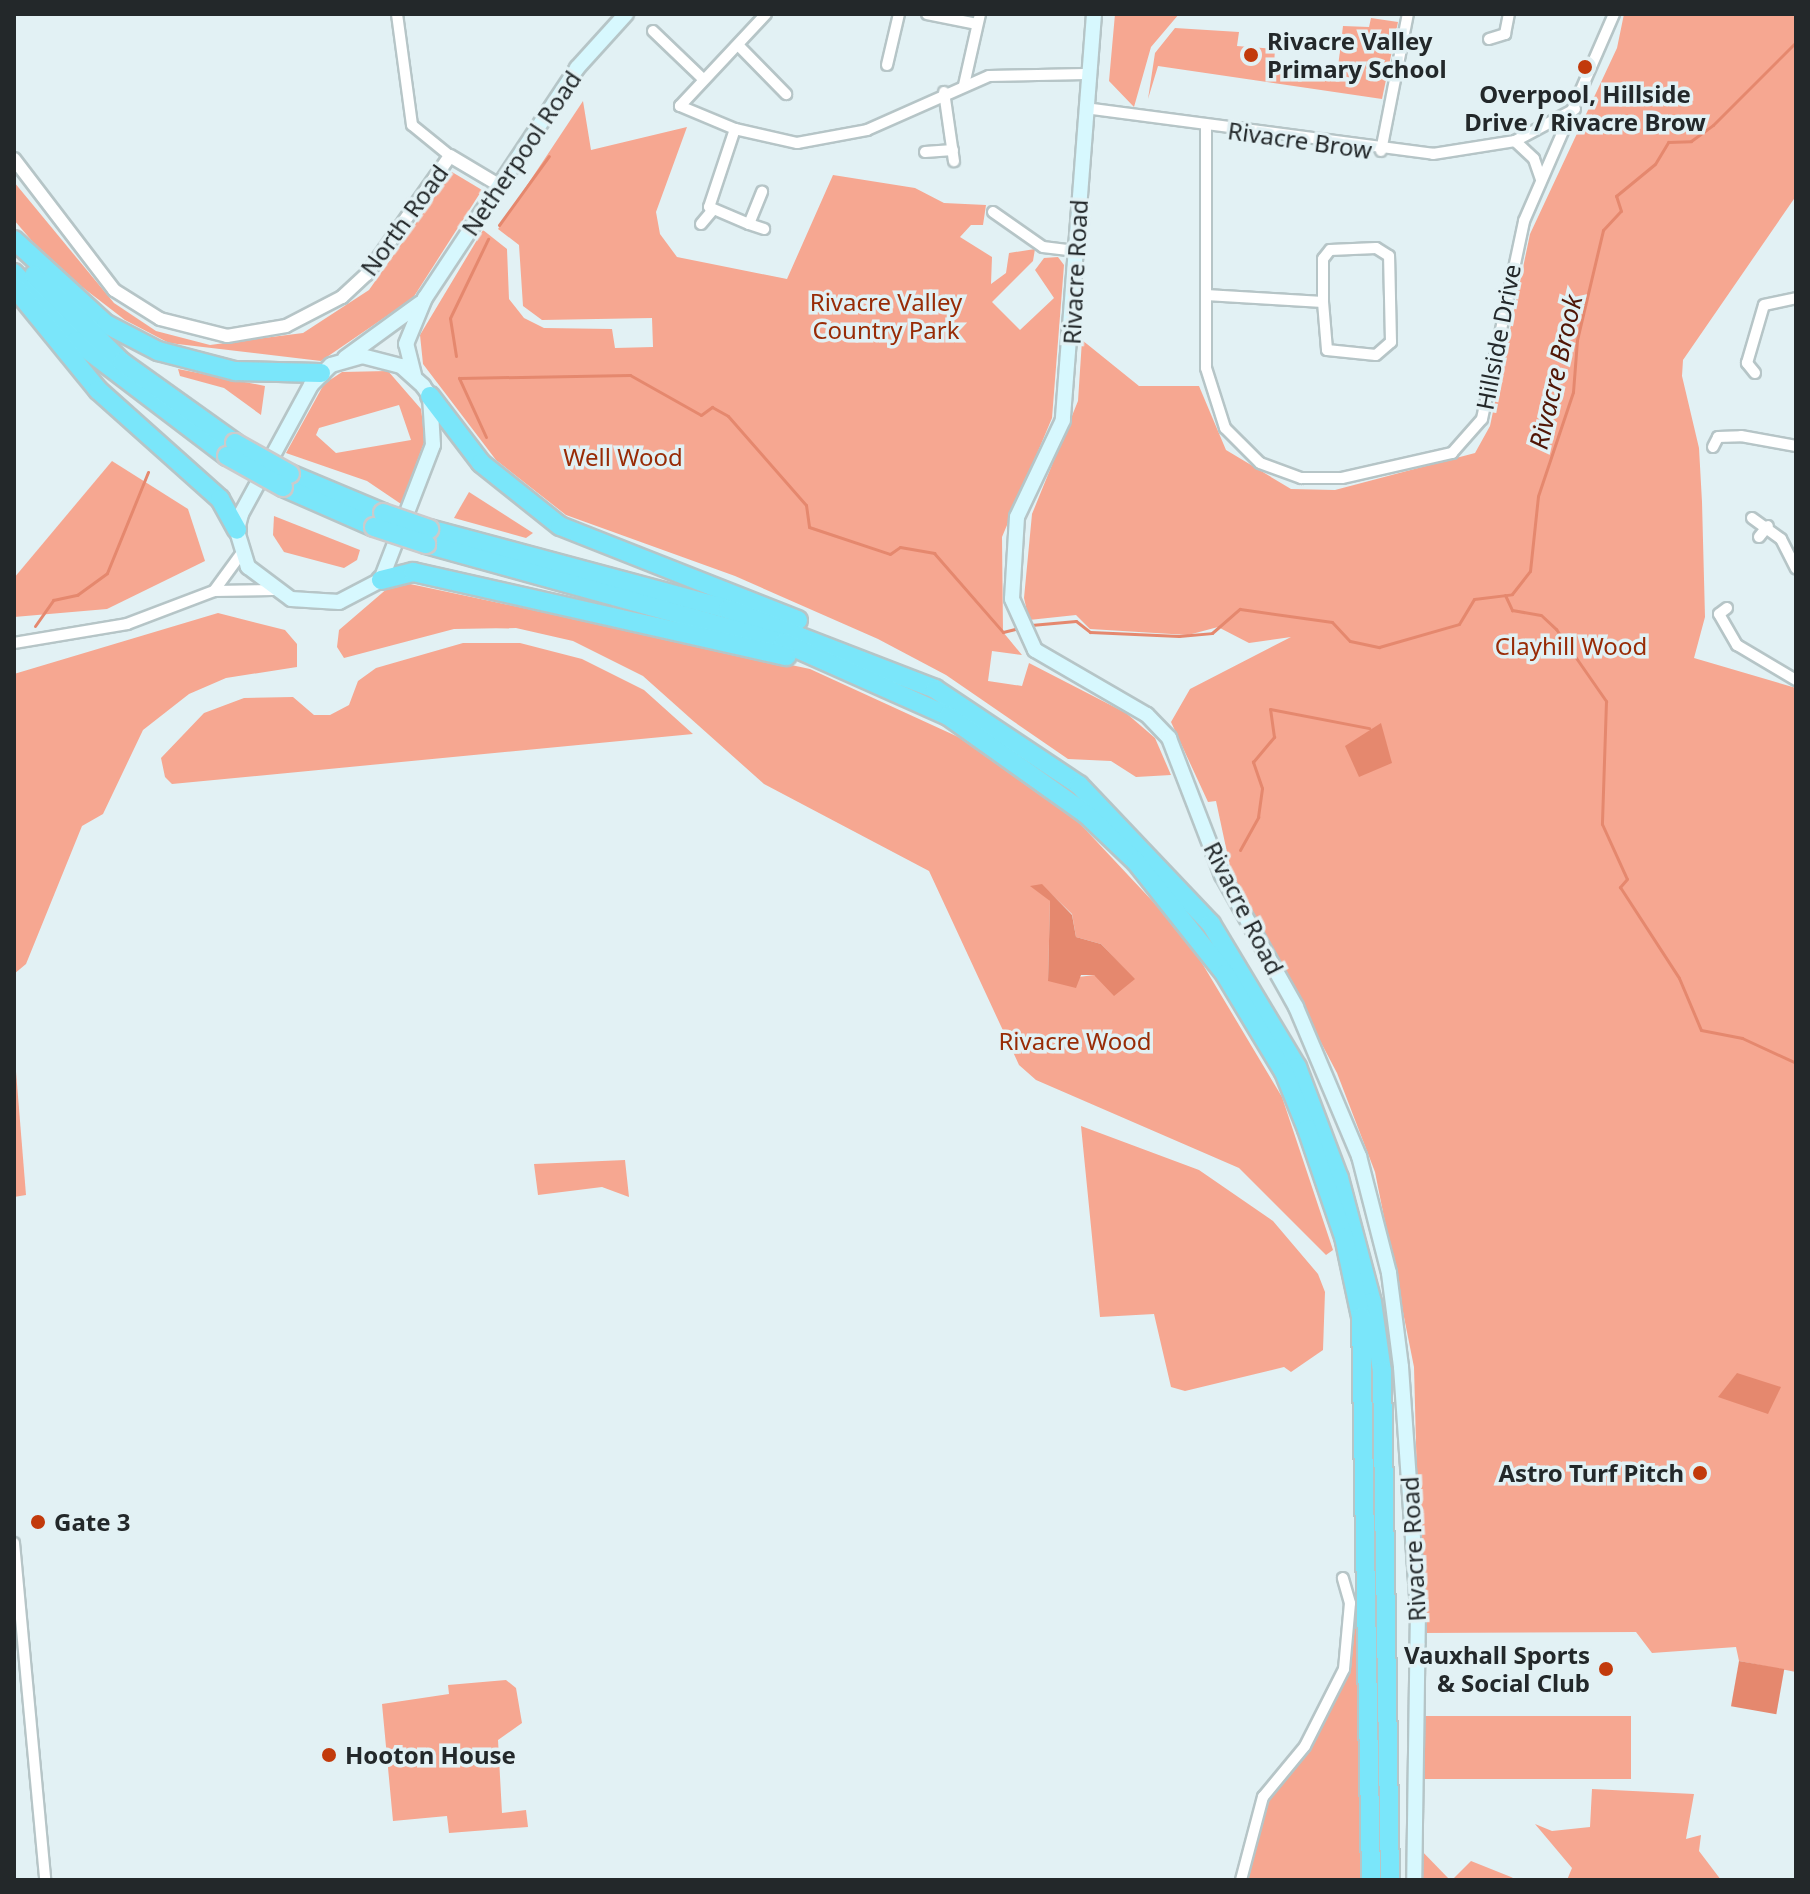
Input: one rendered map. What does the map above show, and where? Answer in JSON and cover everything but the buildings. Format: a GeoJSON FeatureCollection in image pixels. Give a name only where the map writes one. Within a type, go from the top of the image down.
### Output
{"type":"FeatureCollection","features":[{"type":"Feature","properties":{"kind":"highway"},"geometry":{"type":"LineString","coordinates":[[14,240],[106,324],[158,351],[235,371],[321,373]]}},
{"type":"Feature","properties":{"kind":"highway"},"geometry":{"type":"LineString","coordinates":[[14,251],[122,362],[231,450]]}},
{"type":"Feature","properties":{"kind":"highway"},"geometry":{"type":"LineString","coordinates":[[14,273],[85,349],[231,450],[287,480],[379,520],[428,537],[728,609],[896,679],[1040,756],[1143,846],[1211,924],[1297,1067],[1355,1233],[1382,1371],[1390,1880]]}},
{"type":"Feature","properties":{"kind":"highway"},"geometry":{"type":"LineString","coordinates":[[14,287],[98,390],[220,499],[237,530]]}},
{"type":"Feature","properties":{"kind":"highway"},"geometry":{"type":"LineString","coordinates":[[430,396],[481,463],[560,526],[834,635],[993,742],[1136,862],[1253,1016],[1307,1129],[1344,1237],[1361,1317],[1371,1880]]}},
{"type":"Feature","properties":{"kind":"highway"},"geometry":{"type":"LineString","coordinates":[[381,580],[413,572],[896,679]]}},
{"type":"Feature","properties":{"kind":"main road","name":"Netherpool Road"},"geometry":{"type":"LineString","coordinates":[[414,376],[406,344],[425,298],[497,184],[577,68],[626,14]]}},
{"type":"Feature","properties":{"kind":"main road","name":"Rivacre Road"},"geometry":{"type":"LineString","coordinates":[[1094,14],[1086,74],[1077,251],[1063,420],[1017,517],[1012,599],[1024,638],[1061,670],[1147,715],[1169,738],[1222,875],[1296,1007],[1359,1156],[1389,1273],[1401,1367],[1418,1609],[1414,1880]]}},
{"type":"Feature","properties":{"kind":"main road","name":"Netherpool Road"},"geometry":{"type":"LineString","coordinates":[[341,361],[425,298]]}},
{"type":"Feature","properties":{"kind":"main road"},"geometry":{"type":"LineString","coordinates":[[381,359],[414,376],[430,396],[433,445],[381,580],[357,598],[322,604],[273,590],[241,554],[237,530],[321,373],[341,361],[381,359]]}},
{"type":"Feature","properties":{"kind":"street"},"geometry":{"type":"LineString","coordinates":[[397,14],[412,125],[450,156],[497,184]]}},
{"type":"Feature","properties":{"kind":"street"},"geometry":{"type":"LineString","coordinates":[[887,65],[899,14]]}},
{"type":"Feature","properties":{"kind":"street"},"geometry":{"type":"LineString","coordinates":[[927,14],[979,19],[964,85]]}},
{"type":"Feature","properties":{"kind":"street"},"geometry":{"type":"LineString","coordinates":[[1381,151],[1408,14]]}},
{"type":"Feature","properties":{"kind":"street"},"geometry":{"type":"LineString","coordinates":[[1505,34],[1509,14]]}},
{"type":"Feature","properties":{"kind":"street","name":"Hillside Drive"},"geometry":{"type":"LineString","coordinates":[[1206,126],[1206,295],[1213,402],[1225,428],[1260,463],[1322,480],[1452,453],[1482,419],[1513,261],[1541,179],[1577,108],[1614,14]]}},
{"type":"Feature","properties":{"kind":"street"},"geometry":{"type":"LineString","coordinates":[[764,15],[680,106],[735,129],[797,143],[849,135],[944,92],[989,76],[1086,74]]}},
{"type":"Feature","properties":{"kind":"street"},"geometry":{"type":"LineString","coordinates":[[653,31],[703,79]]}},
{"type":"Feature","properties":{"kind":"street"},"geometry":{"type":"LineString","coordinates":[[1489,39],[1505,34]]}},
{"type":"Feature","properties":{"kind":"street"},"geometry":{"type":"LineString","coordinates":[[1505,34],[1514,43]]}},
{"type":"Feature","properties":{"kind":"street"},"geometry":{"type":"LineString","coordinates":[[738,45],[786,94]]}},
{"type":"Feature","properties":{"kind":"street"},"geometry":{"type":"LineString","coordinates":[[925,152],[954,155],[944,92]]}},
{"type":"Feature","properties":{"kind":"street","name":"Rivacre Brow"},"geometry":{"type":"LineString","coordinates":[[1085,108],[1381,151],[1433,154],[1515,141],[1577,108]]}},
{"type":"Feature","properties":{"kind":"street"},"geometry":{"type":"LineString","coordinates":[[701,224],[712,211],[735,129]]}},
{"type":"Feature","properties":{"kind":"street"},"geometry":{"type":"LineString","coordinates":[[1515,141],[1541,179]]}},
{"type":"Feature","properties":{"kind":"street","name":"North Road"},"geometry":{"type":"LineString","coordinates":[[14,159],[114,290],[160,319],[227,336],[286,326],[342,297],[367,274],[450,156]]}},
{"type":"Feature","properties":{"kind":"street"},"geometry":{"type":"LineString","coordinates":[[749,224],[762,192]]}},
{"type":"Feature","properties":{"kind":"street"},"geometry":{"type":"LineString","coordinates":[[712,211],[764,229]]}},
{"type":"Feature","properties":{"kind":"street"},"geometry":{"type":"LineString","coordinates":[[993,212],[1043,247],[1077,251]]}},
{"type":"Feature","properties":{"kind":"street"},"geometry":{"type":"LineString","coordinates":[[1376,248],[1389,256],[1391,342],[1383,353],[1331,353],[1323,344],[1323,302],[1323,259],[1330,250],[1376,248]]}},
{"type":"Feature","properties":{"kind":"street"},"geometry":{"type":"LineString","coordinates":[[1206,295],[1323,302]]}},
{"type":"Feature","properties":{"kind":"street"},"geometry":{"type":"LineString","coordinates":[[1755,373],[1742,366],[1764,305],[1796,298]]}},
{"type":"Feature","properties":{"kind":"street"},"geometry":{"type":"LineString","coordinates":[[1714,438],[1796,446]]}},
{"type":"Feature","properties":{"kind":"street"},"geometry":{"type":"LineString","coordinates":[[1752,518],[1768,526],[1796,568]]}},
{"type":"Feature","properties":{"kind":"street"},"geometry":{"type":"LineString","coordinates":[[1759,537],[1768,526]]}},
{"type":"Feature","properties":{"kind":"street"},"geometry":{"type":"LineString","coordinates":[[214,591],[241,554]]}},
{"type":"Feature","properties":{"kind":"street"},"geometry":{"type":"LineString","coordinates":[[14,643],[127,624],[214,591],[273,590]]}},
{"type":"Feature","properties":{"kind":"street"},"geometry":{"type":"LineString","coordinates":[[1719,611],[1748,656],[1796,680]]}},
{"type":"Feature","properties":{"kind":"street"},"geometry":{"type":"LineString","coordinates":[[14,1543],[45,1880]]}},
{"type":"Feature","properties":{"kind":"street"},"geometry":{"type":"LineString","coordinates":[[1241,1880],[1263,1797],[1305,1746],[1344,1669],[1350,1603],[1343,1578]]}},
{"type":"Feature","properties":{"kind":"green space"},"geometry":{"type":"Polygon","coordinates":[[[1115,14],[1179,14],[1151,47],[1134,107],[1109,81],[1115,14]]]}},
{"type":"Feature","properties":{"kind":"green space","name":"Clayhill Wood"},"geometry":{"type":"Polygon","coordinates":[[[1624,14],[1796,14],[1796,196],[1683,360],[1682,376],[1699,448],[1702,502],[1705,617],[1694,658],[1796,688],[1796,1672],[1739,1661],[1736,1647],[1652,1653],[1636,1632],[1421,1633],[1414,1367],[1375,1172],[1337,1073],[1231,871],[1216,801],[1208,802],[1171,722],[1190,689],[1291,637],[1249,643],[1218,627],[1188,635],[1090,629],[1076,615],[1029,620],[1024,598],[1032,514],[1078,401],[1082,340],[1139,386],[1199,386],[1226,450],[1291,489],[1335,490],[1475,453],[1490,426],[1530,234],[1617,48],[1624,14]]]}},
{"type":"Feature","properties":{"kind":"green space"},"geometry":{"type":"Polygon","coordinates":[[[1371,18],[1398,22],[1382,99],[1158,66],[1148,99],[1155,53],[1175,28],[1239,32],[1237,46],[1275,49],[1274,65],[1337,75],[1343,26],[1369,27],[1371,18]]]}},
{"type":"Feature","properties":{"kind":"green space"},"geometry":{"type":"Polygon","coordinates":[[[583,101],[591,150],[687,127],[656,212],[660,234],[677,257],[787,279],[833,175],[915,188],[944,203],[986,205],[983,225],[971,225],[960,237],[992,257],[991,284],[1006,273],[1009,253],[1035,249],[1033,261],[992,302],[1020,330],[1054,298],[1035,270],[1044,258],[1058,257],[1064,265],[1052,418],[1002,537],[1003,632],[1022,655],[992,651],[988,681],[1022,686],[1029,663],[1126,713],[1155,738],[1171,775],[1136,777],[1111,761],[1068,759],[946,675],[878,639],[735,576],[566,515],[496,460],[423,364],[420,335],[483,230],[507,249],[509,299],[524,318],[544,328],[612,329],[615,348],[653,347],[652,318],[542,320],[523,306],[519,245],[498,229],[583,101]]]}},
{"type":"Feature","properties":{"kind":"green space"},"geometry":{"type":"Polygon","coordinates":[[[452,172],[482,190],[413,298],[321,361],[169,343],[125,320],[51,263],[14,220],[14,182],[114,303],[156,331],[210,345],[303,333],[369,290],[452,172]]]}},
{"type":"Feature","properties":{"kind":"green space"},"geometry":{"type":"Polygon","coordinates":[[[178,369],[265,386],[261,415],[224,388],[180,376],[178,369]]]}},
{"type":"Feature","properties":{"kind":"green space"},"geometry":{"type":"Polygon","coordinates":[[[388,371],[421,409],[425,440],[401,504],[367,481],[286,453],[324,384],[342,372],[388,371]],[[399,405],[319,428],[316,435],[336,453],[411,440],[399,405]]]}},
{"type":"Feature","properties":{"kind":"green space"},"geometry":{"type":"Polygon","coordinates":[[[112,461],[188,509],[205,561],[107,609],[14,617],[14,578],[112,461]]]}},
{"type":"Feature","properties":{"kind":"green space"},"geometry":{"type":"Polygon","coordinates":[[[469,492],[533,533],[526,538],[454,518],[469,492]]]}},
{"type":"Feature","properties":{"kind":"green space"},"geometry":{"type":"Polygon","coordinates":[[[274,516],[360,550],[357,560],[344,568],[284,552],[273,535],[274,516]]]}},
{"type":"Feature","properties":{"kind":"green space","name":"Rivacre Wood"},"geometry":{"type":"Polygon","coordinates":[[[396,581],[810,669],[991,752],[1069,812],[1187,938],[1282,1097],[1333,1250],[1326,1255],[1239,1168],[1036,1080],[1019,1065],[929,871],[764,784],[643,676],[573,641],[516,628],[454,629],[344,658],[337,647],[339,630],[396,581]],[[1041,884],[1050,901],[1048,981],[1094,975],[1118,988],[1134,979],[1101,944],[1076,937],[1072,914],[1041,884]]]}},
{"type":"Feature","properties":{"kind":"green space"},"geometry":{"type":"Polygon","coordinates":[[[218,613],[285,630],[297,644],[297,667],[226,678],[189,694],[143,730],[103,814],[82,826],[26,964],[14,974],[14,674],[218,613]]]}},
{"type":"Feature","properties":{"kind":"green space"},"geometry":{"type":"Polygon","coordinates":[[[463,643],[520,643],[582,659],[644,690],[693,734],[172,784],[165,777],[161,758],[204,713],[244,698],[293,697],[314,715],[330,715],[349,705],[358,681],[376,668],[463,643]]]}},
{"type":"Feature","properties":{"kind":"green space"},"geometry":{"type":"Polygon","coordinates":[[[14,1047],[26,1195],[14,1197],[14,1047]]]}},
{"type":"Feature","properties":{"kind":"green space"},"geometry":{"type":"Polygon","coordinates":[[[1081,1126],[1199,1170],[1273,1221],[1318,1274],[1325,1292],[1323,1350],[1291,1372],[1284,1367],[1185,1391],[1171,1387],[1154,1314],[1100,1317],[1081,1126]]]}},
{"type":"Feature","properties":{"kind":"green space"},"geometry":{"type":"Polygon","coordinates":[[[625,1160],[629,1197],[602,1187],[538,1195],[534,1164],[625,1160]]]}},
{"type":"Feature","properties":{"kind":"green space"},"geometry":{"type":"Polygon","coordinates":[[[1359,1602],[1361,1880],[1243,1880],[1263,1797],[1305,1746],[1344,1669],[1350,1603],[1359,1602]]]}},
{"type":"Feature","properties":{"kind":"green space"},"geometry":{"type":"Polygon","coordinates":[[[506,1680],[516,1688],[522,1723],[498,1740],[502,1813],[526,1810],[528,1827],[449,1833],[447,1816],[393,1821],[382,1704],[449,1694],[448,1685],[506,1680]]]}},
{"type":"Feature","properties":{"kind":"green space"},"geometry":{"type":"Polygon","coordinates":[[[1418,1716],[1631,1716],[1631,1779],[1418,1779],[1418,1716]]]}},
{"type":"Feature","properties":{"kind":"green space"},"geometry":{"type":"Polygon","coordinates":[[[1592,1789],[1694,1794],[1686,1839],[1701,1835],[1699,1851],[1721,1880],[1567,1880],[1572,1868],[1535,1824],[1552,1831],[1590,1827],[1592,1789]]]}},
{"type":"Feature","properties":{"kind":"green space"},"geometry":{"type":"Polygon","coordinates":[[[1417,1846],[1450,1880],[1419,1880],[1417,1846]]]}},
{"type":"Feature","properties":{"kind":"green space"},"geometry":{"type":"Polygon","coordinates":[[[1471,1861],[1511,1877],[1517,1880],[1452,1880],[1471,1861]]]}},
{"type":"Feature","properties":{"kind":"shaded area"},"geometry":{"type":"Polygon","coordinates":[[[1381,723],[1392,763],[1359,777],[1345,746],[1381,723]]]}},
{"type":"Feature","properties":{"kind":"shaded area"},"geometry":{"type":"Polygon","coordinates":[[[1042,884],[1072,915],[1076,937],[1101,944],[1135,979],[1114,996],[1094,975],[1081,975],[1076,988],[1048,981],[1050,901],[1030,886],[1042,884]]]}},
{"type":"Feature","properties":{"kind":"shaded area"},"geometry":{"type":"Polygon","coordinates":[[[1737,1373],[1781,1387],[1768,1414],[1718,1397],[1737,1373]]]}},
{"type":"Feature","properties":{"kind":"shaded area"},"geometry":{"type":"Polygon","coordinates":[[[1739,1661],[1784,1669],[1776,1714],[1731,1706],[1739,1661]]]}},
{"type":"Feature","properties":{"kind":"waterway","name":"Rivacre Brook"},"geometry":{"type":"LineString","coordinates":[[1031,625],[1076,621],[1090,632],[1179,636],[1212,633],[1240,609],[1332,622],[1350,641],[1379,647],[1459,624],[1474,599],[1512,594],[1530,571],[1538,496],[1573,392],[1577,340],[1603,230],[1621,211],[1616,196],[1655,164],[1668,142],[1691,141],[1713,125],[1796,42]]}},
{"type":"Feature","properties":{"kind":"waterway"},"geometry":{"type":"LineString","coordinates":[[499,225],[549,156]]}},
{"type":"Feature","properties":{"kind":"waterway"},"geometry":{"type":"LineString","coordinates":[[456,356],[450,318],[488,239]]}},
{"type":"Feature","properties":{"kind":"waterway"},"geometry":{"type":"LineString","coordinates":[[486,437],[459,378],[630,375],[701,415],[712,407],[728,416],[806,505],[809,527],[890,554],[900,547],[934,553],[1003,632],[1019,628]]}},
{"type":"Feature","properties":{"kind":"waterway","name":"Rivacre Brook"},"geometry":{"type":"LineString","coordinates":[[35,626],[53,600],[77,595],[107,573],[148,472]]}},
{"type":"Feature","properties":{"kind":"waterway"},"geometry":{"type":"LineString","coordinates":[[1505,595],[1512,610],[1541,615],[1556,629],[1606,701],[1602,824],[1627,879],[1620,887],[1679,978],[1701,1030],[1742,1038],[1796,1063]]}},
{"type":"Feature","properties":{"kind":"waterway"},"geometry":{"type":"LineString","coordinates":[[1240,850],[1258,817],[1262,788],[1253,762],[1274,737],[1270,709],[1369,728]]}},
{"type":"Feature","properties":{"kind":"waterway"},"geometry":{"type":"LineString","coordinates":[[14,753],[14,777]]}},
{"type":"Feature","properties":{"kind":"place","name":"Rivacre Valley Primary School"},"geometry":{"type":"Point","coordinates":[1251,55]}},
{"type":"Feature","properties":{"kind":"place","name":"Overpool, Hillside Drive / Rivacre Brow"},"geometry":{"type":"Point","coordinates":[1585,67]}},
{"type":"Feature","properties":{"kind":"place","name":"Astro Turf Pitch"},"geometry":{"type":"Point","coordinates":[1700,1473]}},
{"type":"Feature","properties":{"kind":"place","name":"Gate 3"},"geometry":{"type":"Point","coordinates":[38,1522]}},
{"type":"Feature","properties":{"kind":"place","name":"Vauxhall Sports & Social Club"},"geometry":{"type":"Point","coordinates":[1606,1669]}},
{"type":"Feature","properties":{"kind":"place","name":"Hooton House"},"geometry":{"type":"Point","coordinates":[329,1755]}},
{"type":"Feature","properties":{"kind":"park label","name":"Rivacre Valley Country Park"},"geometry":{"type":"Point","coordinates":[886,316]}},
{"type":"Feature","properties":{"kind":"park label","name":"Well Wood"},"geometry":{"type":"Point","coordinates":[623,457]}}]}
